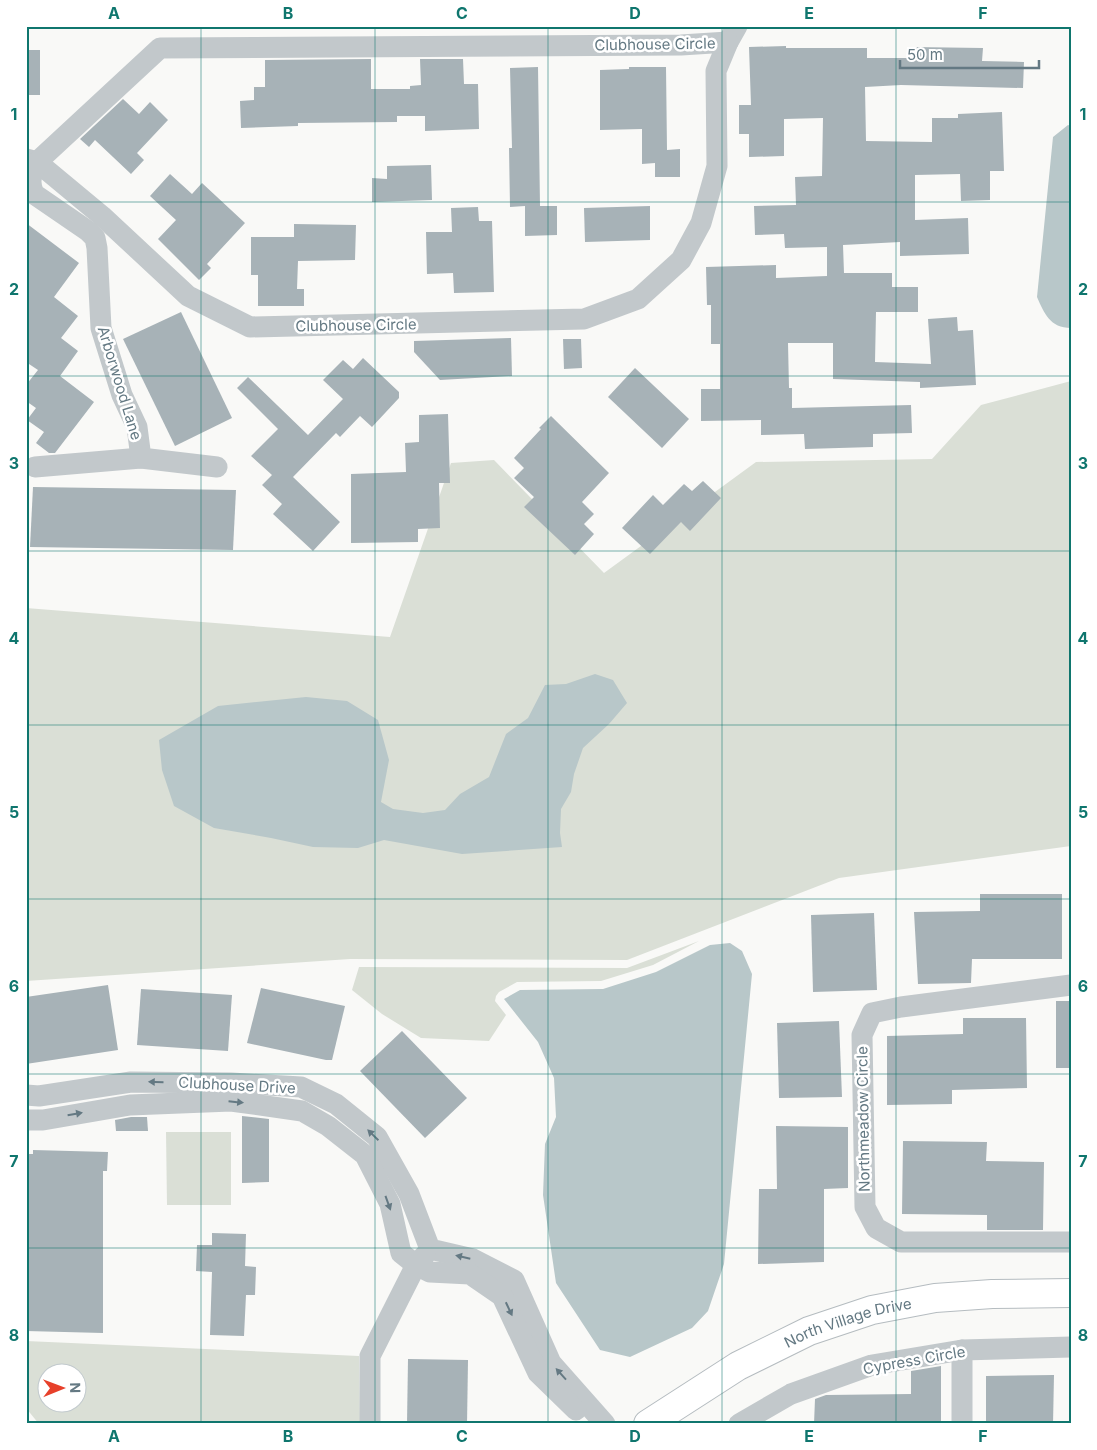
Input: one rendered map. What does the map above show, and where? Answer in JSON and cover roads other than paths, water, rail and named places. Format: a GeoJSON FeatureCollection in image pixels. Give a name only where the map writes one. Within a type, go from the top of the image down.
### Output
{"type":"FeatureCollection","features":[{"type":"Feature","properties":{"kind":"street","name":"Clubhouse Circle"},"geometry":{"type":"LineString","coordinates":[[732,34],[716,71],[717,166],[701,223],[682,260],[638,299],[584,320],[250,327],[188,296],[102,216],[32,160],[160,48],[672,45],[732,34]]}},
{"type":"Feature","properties":{"kind":"street","name":"Arborwood Lane"},"geometry":{"type":"LineString","coordinates":[[32,160],[30,178],[34,194],[88,231],[94,238],[97,248],[101,328],[122,395],[136,428],[141,458]]}},
{"type":"Feature","properties":{"kind":"street","name":"Arborwood Lane"},"geometry":{"type":"LineString","coordinates":[[35,467],[141,458],[217,467]]}},
{"type":"Feature","properties":{"kind":"street","name":"Northmeadow Circle"},"geometry":{"type":"LineString","coordinates":[[1071,986],[901,1007],[872,1013],[862,1035],[865,1207],[876,1228],[901,1242],[1071,1242]]}},
{"type":"Feature","properties":{"kind":"street","name":"Clubhouse Drive"},"geometry":{"type":"LineString","coordinates":[[26,1095],[39,1096],[131,1082],[231,1083],[301,1087],[336,1104],[377,1137],[409,1194],[430,1249]]}},
{"type":"Feature","properties":{"kind":"street","name":"Clubhouse Drive"},"geometry":{"type":"LineString","coordinates":[[26,1120],[43,1120],[130,1105],[222,1101],[302,1111],[328,1126],[365,1155],[390,1204],[401,1253],[416,1265],[430,1272],[470,1274],[502,1296],[538,1373],[583,1417],[593,1424]]}},
{"type":"Feature","properties":{"kind":"street"},"geometry":{"type":"LineString","coordinates":[[370,1424],[370,1356],[416,1265],[430,1249],[473,1259],[514,1280],[551,1363],[605,1424]]}},
{"type":"Feature","properties":{"kind":"street","name":"North Village Drive"},"geometry":{"type":"LineString","coordinates":[[648,1424],[738,1366],[809,1331],[872,1310],[935,1298],[992,1294],[1071,1293]]}},
{"type":"Feature","properties":{"kind":"street","name":"Cypress Circle"},"geometry":{"type":"LineString","coordinates":[[739,1424],[791,1394],[872,1365],[962,1350],[1071,1347]]}},
{"type":"Feature","properties":{"kind":"street"},"geometry":{"type":"LineString","coordinates":[[962,1350],[962,1424]]}}]}
